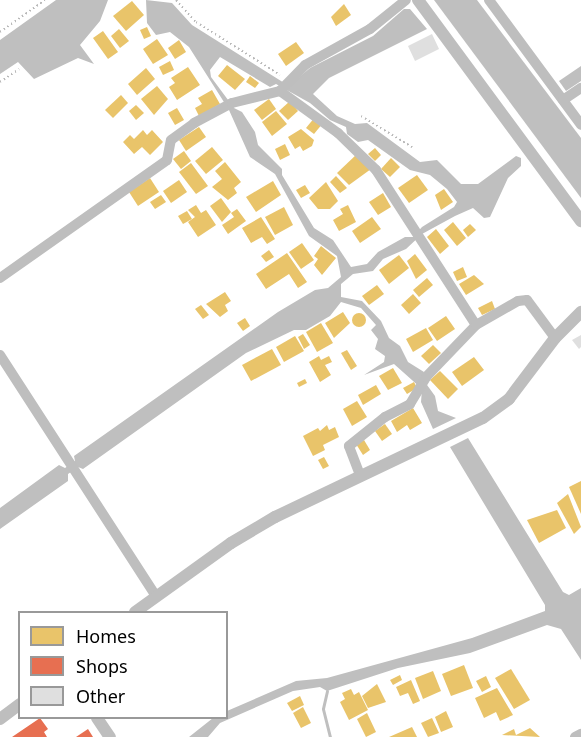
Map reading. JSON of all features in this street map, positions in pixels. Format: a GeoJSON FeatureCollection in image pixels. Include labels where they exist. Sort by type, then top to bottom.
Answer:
{"type":"FeatureCollection","features":[{"type":"Feature","properties":{"kind":"street"},"geometry":{"type":"LineString","coordinates":[[0,278],[168,160],[171,140],[228,105],[284,85],[305,65],[370,29],[406,0]]}},
{"type":"Feature","properties":{"kind":"street"},"geometry":{"type":"LineString","coordinates":[[418,0],[581,221]]}},
{"type":"Feature","properties":{"kind":"street"},"geometry":{"type":"LineString","coordinates":[[489,0],[581,125]]}},
{"type":"Feature","properties":{"kind":"street"},"geometry":{"type":"LineString","coordinates":[[284,85],[376,170],[476,325]]}},
{"type":"Feature","properties":{"kind":"street"},"geometry":{"type":"LineString","coordinates":[[563,100],[581,88]]}},
{"type":"Feature","properties":{"kind":"street"},"geometry":{"type":"LineString","coordinates":[[360,475],[349,446],[385,417],[410,404],[418,396],[422,383],[476,325],[518,300],[527,300],[555,338]]}},
{"type":"Feature","properties":{"kind":"street"},"geometry":{"type":"LineString","coordinates":[[136,611],[231,543],[360,475],[483,418],[509,399],[555,338],[581,312]]}},
{"type":"Feature","properties":{"kind":"street"},"geometry":{"type":"LineString","coordinates":[[0,355],[156,596]]}},
{"type":"Feature","properties":{"kind":"street"},"geometry":{"type":"LineString","coordinates":[[0,718],[18,705]]}},
{"type":"Feature","properties":{"kind":"street"},"geometry":{"type":"LineString","coordinates":[[98,719],[110,737]]}},
{"type":"Feature","properties":{"kind":"street"},"geometry":{"type":"LineString","coordinates":[[575,737],[581,734]]}},
{"type":"Feature","properties":{"kind":"path"},"geometry":{"type":"LineString","coordinates":[[0,32],[45,0]]}},
{"type":"Feature","properties":{"kind":"path"},"geometry":{"type":"LineString","coordinates":[[176,0],[196,22],[284,85]]}},
{"type":"Feature","properties":{"kind":"path"},"geometry":{"type":"LineString","coordinates":[[0,82],[19,69]]}},
{"type":"Feature","properties":{"kind":"path"},"geometry":{"type":"LineString","coordinates":[[361,116],[412,147]]}},
{"type":"Feature","properties":{"kind":"shaded area"},"geometry":{"type":"Polygon","coordinates":[[[56,0],[108,0],[100,21],[80,45],[94,64],[78,58],[34,79],[18,62],[0,74],[0,40],[56,0]]]}},
{"type":"Feature","properties":{"kind":"shaded area"},"geometry":{"type":"Polygon","coordinates":[[[146,0],[172,3],[192,25],[289,86],[310,68],[373,36],[404,9],[410,9],[427,29],[329,78],[313,94],[337,116],[355,124],[367,123],[420,162],[437,160],[461,184],[478,184],[516,156],[521,158],[521,166],[508,178],[490,217],[484,218],[473,208],[455,216],[422,234],[406,249],[383,259],[373,271],[353,274],[341,284],[341,297],[362,301],[381,321],[389,338],[400,346],[408,362],[424,372],[422,378],[435,396],[438,411],[456,418],[433,429],[421,402],[422,389],[394,364],[364,375],[384,362],[385,356],[375,349],[378,339],[371,330],[376,325],[361,308],[341,302],[330,316],[306,330],[294,330],[246,353],[83,469],[78,467],[68,474],[68,481],[0,529],[0,508],[59,465],[65,468],[75,461],[74,456],[278,312],[315,290],[328,288],[341,277],[337,256],[309,236],[275,174],[250,157],[229,110],[189,47],[170,32],[156,35],[147,23],[146,0]],[[220,57],[210,70],[211,77],[234,108],[242,112],[255,132],[258,145],[282,169],[282,175],[314,228],[333,240],[351,267],[367,264],[378,252],[405,237],[413,237],[422,227],[454,207],[457,202],[447,189],[430,175],[410,170],[368,140],[358,142],[347,134],[346,127],[330,120],[310,103],[276,84],[270,87],[220,57]]]}},
{"type":"Feature","properties":{"kind":"shaded area"},"geometry":{"type":"Polygon","coordinates":[[[434,0],[477,0],[581,138],[581,198],[434,0]]]}},
{"type":"Feature","properties":{"kind":"shaded area"},"geometry":{"type":"Polygon","coordinates":[[[581,66],[581,81],[566,91],[559,81],[581,66]]]}},
{"type":"Feature","properties":{"kind":"shaded area"},"geometry":{"type":"Polygon","coordinates":[[[468,438],[563,592],[569,595],[581,588],[581,660],[561,629],[547,625],[470,653],[398,668],[327,691],[320,687],[293,691],[220,723],[208,737],[189,737],[212,719],[228,719],[228,711],[296,681],[327,678],[472,638],[545,611],[545,605],[450,447],[468,438]]]}},
{"type":"Feature","properties":{"kind":"building: Homes"},"geometry":{"type":"Polygon","coordinates":[[[132,1],[144,15],[126,31],[113,16],[132,1]]]}},
{"type":"Feature","properties":{"kind":"building: Homes"},"geometry":{"type":"Polygon","coordinates":[[[344,4],[351,15],[336,26],[331,17],[344,4]]]}},
{"type":"Feature","properties":{"kind":"building: Homes"},"geometry":{"type":"Polygon","coordinates":[[[147,27],[151,36],[144,39],[140,30],[147,27]]]}},
{"type":"Feature","properties":{"kind":"building: Homes"},"geometry":{"type":"Polygon","coordinates":[[[119,29],[129,41],[120,48],[111,36],[119,29]]]}},
{"type":"Feature","properties":{"kind":"building: Homes"},"geometry":{"type":"Polygon","coordinates":[[[103,31],[118,52],[108,59],[93,38],[103,31]]]}},
{"type":"Feature","properties":{"kind":"building: Homes"},"geometry":{"type":"Polygon","coordinates":[[[157,39],[168,55],[153,64],[143,49],[157,39]]]}},
{"type":"Feature","properties":{"kind":"building: Homes"},"geometry":{"type":"Polygon","coordinates":[[[179,40],[186,52],[175,59],[168,48],[179,40]]]}},
{"type":"Feature","properties":{"kind":"building: Homes"},"geometry":{"type":"Polygon","coordinates":[[[296,42],[304,53],[286,66],[278,54],[296,42]]]}},
{"type":"Feature","properties":{"kind":"building: Homes"},"geometry":{"type":"Polygon","coordinates":[[[170,61],[174,70],[163,75],[159,67],[170,61]]]}},
{"type":"Feature","properties":{"kind":"building: Homes"},"geometry":{"type":"Polygon","coordinates":[[[227,65],[245,79],[235,90],[218,76],[227,65]]]}},
{"type":"Feature","properties":{"kind":"building: Homes"},"geometry":{"type":"Polygon","coordinates":[[[188,67],[200,85],[177,100],[169,87],[175,83],[171,78],[188,67]]]}},
{"type":"Feature","properties":{"kind":"building: Homes"},"geometry":{"type":"Polygon","coordinates":[[[146,68],[155,79],[137,95],[128,84],[146,68]]]}},
{"type":"Feature","properties":{"kind":"building: Homes"},"geometry":{"type":"Polygon","coordinates":[[[250,76],[259,83],[255,88],[246,82],[250,76]]]}},
{"type":"Feature","properties":{"kind":"building: Homes"},"geometry":{"type":"Polygon","coordinates":[[[157,86],[168,99],[154,115],[141,99],[157,86]]]}},
{"type":"Feature","properties":{"kind":"building: Homes"},"geometry":{"type":"Polygon","coordinates":[[[212,90],[220,104],[199,116],[195,108],[202,104],[198,98],[212,90]]]}},
{"type":"Feature","properties":{"kind":"building: Homes"},"geometry":{"type":"Polygon","coordinates":[[[121,95],[128,103],[113,118],[105,110],[121,95]]]}},
{"type":"Feature","properties":{"kind":"building: Homes"},"geometry":{"type":"Polygon","coordinates":[[[269,99],[276,109],[262,120],[254,110],[269,99]]]}},
{"type":"Feature","properties":{"kind":"building: Homes"},"geometry":{"type":"Polygon","coordinates":[[[290,101],[298,111],[288,120],[279,111],[290,101]]]}},
{"type":"Feature","properties":{"kind":"building: Homes"},"geometry":{"type":"Polygon","coordinates":[[[136,105],[144,113],[136,120],[129,111],[136,105]]]}},
{"type":"Feature","properties":{"kind":"building: Homes"},"geometry":{"type":"Polygon","coordinates":[[[177,108],[184,120],[175,125],[168,113],[177,108]]]}},
{"type":"Feature","properties":{"kind":"building: Homes"},"geometry":{"type":"Polygon","coordinates":[[[276,111],[287,124],[272,136],[262,122],[276,111]]]}},
{"type":"Feature","properties":{"kind":"building: Homes"},"geometry":{"type":"Polygon","coordinates":[[[315,117],[323,123],[314,134],[306,128],[315,117]]]}},
{"type":"Feature","properties":{"kind":"building: Homes"},"geometry":{"type":"Polygon","coordinates":[[[199,127],[206,137],[186,151],[179,140],[199,127]]]}},
{"type":"Feature","properties":{"kind":"building: Homes"},"geometry":{"type":"Polygon","coordinates":[[[301,129],[314,140],[312,146],[303,151],[300,146],[295,149],[288,137],[301,129]]]}},
{"type":"Feature","properties":{"kind":"building: Homes"},"geometry":{"type":"Polygon","coordinates":[[[143,130],[147,135],[152,130],[163,142],[150,155],[142,147],[134,154],[123,142],[130,135],[134,139],[143,130]]]}},
{"type":"Feature","properties":{"kind":"building: Homes"},"geometry":{"type":"Polygon","coordinates":[[[285,144],[290,155],[280,160],[275,149],[285,144]]]}},
{"type":"Feature","properties":{"kind":"building: Homes"},"geometry":{"type":"Polygon","coordinates":[[[212,147],[223,160],[206,174],[195,161],[212,147]]]}},
{"type":"Feature","properties":{"kind":"building: Homes"},"geometry":{"type":"Polygon","coordinates":[[[375,148],[381,155],[375,161],[368,154],[375,148]]]}},
{"type":"Feature","properties":{"kind":"building: Homes"},"geometry":{"type":"Polygon","coordinates":[[[184,151],[191,161],[181,169],[173,159],[184,151]]]}},
{"type":"Feature","properties":{"kind":"building: Homes"},"geometry":{"type":"Polygon","coordinates":[[[357,154],[371,169],[349,185],[337,173],[357,154]]]}},
{"type":"Feature","properties":{"kind":"building: Homes"},"geometry":{"type":"Polygon","coordinates":[[[391,158],[400,167],[390,177],[381,169],[391,158]]]}},
{"type":"Feature","properties":{"kind":"building: Homes"},"geometry":{"type":"Polygon","coordinates":[[[225,162],[241,182],[234,188],[237,193],[228,200],[212,187],[222,179],[215,171],[225,162]]]}},
{"type":"Feature","properties":{"kind":"building: Homes"},"geometry":{"type":"Polygon","coordinates":[[[191,163],[208,186],[196,194],[179,172],[191,163]]]}},
{"type":"Feature","properties":{"kind":"building: Homes"},"geometry":{"type":"Polygon","coordinates":[[[417,175],[428,190],[409,203],[398,188],[417,175]]]}},
{"type":"Feature","properties":{"kind":"building: Homes"},"geometry":{"type":"Polygon","coordinates":[[[336,176],[347,188],[340,193],[330,182],[336,176]]]}},
{"type":"Feature","properties":{"kind":"building: Homes"},"geometry":{"type":"Polygon","coordinates":[[[150,178],[159,192],[138,206],[129,192],[150,178]]]}},
{"type":"Feature","properties":{"kind":"building: Homes"},"geometry":{"type":"Polygon","coordinates":[[[179,180],[187,192],[171,203],[163,191],[179,180]]]}},
{"type":"Feature","properties":{"kind":"building: Homes"},"geometry":{"type":"Polygon","coordinates":[[[273,181],[281,195],[256,212],[246,197],[273,181]]]}},
{"type":"Feature","properties":{"kind":"building: Homes"},"geometry":{"type":"Polygon","coordinates":[[[326,182],[338,201],[330,209],[318,209],[309,198],[326,182]]]}},
{"type":"Feature","properties":{"kind":"building: Homes"},"geometry":{"type":"Polygon","coordinates":[[[305,185],[310,193],[301,198],[296,190],[305,185]]]}},
{"type":"Feature","properties":{"kind":"building: Homes"},"geometry":{"type":"Polygon","coordinates":[[[444,189],[453,202],[441,210],[435,195],[444,189]]]}},
{"type":"Feature","properties":{"kind":"building: Homes"},"geometry":{"type":"Polygon","coordinates":[[[383,193],[391,207],[378,215],[369,202],[383,193]]]}},
{"type":"Feature","properties":{"kind":"building: Homes"},"geometry":{"type":"Polygon","coordinates":[[[161,195],[166,202],[155,209],[150,202],[161,195]]]}},
{"type":"Feature","properties":{"kind":"building: Homes"},"geometry":{"type":"Polygon","coordinates":[[[221,198],[231,212],[222,222],[210,206],[221,198]]]}},
{"type":"Feature","properties":{"kind":"building: Homes"},"geometry":{"type":"Polygon","coordinates":[[[196,205],[201,213],[206,210],[216,225],[198,237],[188,222],[195,217],[188,210],[196,205]]]}},
{"type":"Feature","properties":{"kind":"building: Homes"},"geometry":{"type":"Polygon","coordinates":[[[348,205],[356,222],[339,231],[333,220],[343,214],[340,209],[348,205]]]}},
{"type":"Feature","properties":{"kind":"building: Homes"},"geometry":{"type":"Polygon","coordinates":[[[284,207],[293,225],[275,235],[265,217],[284,207]]]}},
{"type":"Feature","properties":{"kind":"building: Homes"},"geometry":{"type":"Polygon","coordinates":[[[237,209],[246,221],[228,234],[222,225],[234,217],[231,213],[237,209]]]}},
{"type":"Feature","properties":{"kind":"building: Homes"},"geometry":{"type":"Polygon","coordinates":[[[187,211],[192,219],[183,224],[178,216],[187,211]]]}},
{"type":"Feature","properties":{"kind":"building: Homes"},"geometry":{"type":"Polygon","coordinates":[[[261,217],[275,239],[267,244],[262,237],[251,243],[242,228],[261,217]]]}},
{"type":"Feature","properties":{"kind":"building: Homes"},"geometry":{"type":"Polygon","coordinates":[[[372,217],[381,229],[360,243],[352,231],[372,217]]]}},
{"type":"Feature","properties":{"kind":"building: Homes"},"geometry":{"type":"Polygon","coordinates":[[[453,222],[466,238],[457,246],[444,230],[453,222]]]}},
{"type":"Feature","properties":{"kind":"building: Homes"},"geometry":{"type":"Polygon","coordinates":[[[470,224],[476,230],[468,237],[463,230],[470,224]]]}},
{"type":"Feature","properties":{"kind":"building: Homes"},"geometry":{"type":"Polygon","coordinates":[[[436,229],[449,246],[440,254],[427,237],[436,229]]]}},
{"type":"Feature","properties":{"kind":"building: Homes"},"geometry":{"type":"Polygon","coordinates":[[[302,243],[314,260],[301,269],[289,252],[302,243]]]}},
{"type":"Feature","properties":{"kind":"building: Homes"},"geometry":{"type":"Polygon","coordinates":[[[321,246],[336,258],[322,275],[314,265],[318,259],[314,256],[321,246]]]}},
{"type":"Feature","properties":{"kind":"building: Homes"},"geometry":{"type":"Polygon","coordinates":[[[269,250],[274,257],[266,262],[261,256],[269,250]]]}},
{"type":"Feature","properties":{"kind":"building: Homes"},"geometry":{"type":"Polygon","coordinates":[[[287,253],[307,282],[298,288],[289,274],[266,289],[256,274],[287,253]]]}},
{"type":"Feature","properties":{"kind":"building: Homes"},"geometry":{"type":"Polygon","coordinates":[[[415,254],[427,270],[416,279],[407,261],[415,254]]]}},
{"type":"Feature","properties":{"kind":"building: Homes"},"geometry":{"type":"Polygon","coordinates":[[[399,255],[409,268],[389,284],[379,270],[399,255]]]}},
{"type":"Feature","properties":{"kind":"building: Homes"},"geometry":{"type":"Polygon","coordinates":[[[463,267],[467,277],[457,281],[453,272],[463,267]]]}},
{"type":"Feature","properties":{"kind":"building: Homes"},"geometry":{"type":"Polygon","coordinates":[[[474,275],[484,284],[466,295],[459,284],[474,275]]]}},
{"type":"Feature","properties":{"kind":"building: Homes"},"geometry":{"type":"Polygon","coordinates":[[[427,278],[433,285],[419,297],[413,290],[427,278]]]}},
{"type":"Feature","properties":{"kind":"building: Homes"},"geometry":{"type":"Polygon","coordinates":[[[377,285],[384,294],[369,305],[362,296],[377,285]]]}},
{"type":"Feature","properties":{"kind":"building: Homes"},"geometry":{"type":"Polygon","coordinates":[[[225,292],[231,301],[225,305],[228,311],[220,317],[206,304],[225,292]]]}},
{"type":"Feature","properties":{"kind":"building: Homes"},"geometry":{"type":"Polygon","coordinates":[[[413,294],[421,303],[409,314],[401,305],[413,294]]]}},
{"type":"Feature","properties":{"kind":"building: Homes"},"geometry":{"type":"Polygon","coordinates":[[[492,301],[495,309],[482,315],[478,308],[492,301]]]}},
{"type":"Feature","properties":{"kind":"building: Homes"},"geometry":{"type":"Polygon","coordinates":[[[201,305],[209,315],[203,319],[195,309],[201,305]]]}},
{"type":"Feature","properties":{"kind":"building: Homes"},"geometry":{"type":"Polygon","coordinates":[[[343,312],[350,323],[334,338],[325,323],[343,312]]]}},
{"type":"Feature","properties":{"kind":"building: Homes"},"geometry":{"type":"Polygon","coordinates":[[[359,313],[364,315],[366,320],[364,325],[359,327],[354,325],[352,320],[354,315],[359,313]]]}},
{"type":"Feature","properties":{"kind":"building: Homes"},"geometry":{"type":"Polygon","coordinates":[[[446,316],[455,329],[437,341],[428,328],[446,316]]]}},
{"type":"Feature","properties":{"kind":"building: Homes"},"geometry":{"type":"Polygon","coordinates":[[[245,318],[250,326],[243,331],[237,323],[245,318]]]}},
{"type":"Feature","properties":{"kind":"building: Homes"},"geometry":{"type":"Polygon","coordinates":[[[321,323],[333,343],[317,352],[306,332],[321,323]]]}},
{"type":"Feature","properties":{"kind":"building: Homes"},"geometry":{"type":"Polygon","coordinates":[[[426,328],[433,340],[413,352],[406,339],[426,328]]]}},
{"type":"Feature","properties":{"kind":"building: Homes"},"geometry":{"type":"Polygon","coordinates":[[[303,334],[310,345],[304,349],[298,337],[303,334]]]}},
{"type":"Feature","properties":{"kind":"building: Homes"},"geometry":{"type":"Polygon","coordinates":[[[295,336],[304,351],[284,362],[276,347],[295,336]]]}},
{"type":"Feature","properties":{"kind":"building: Homes"},"geometry":{"type":"Polygon","coordinates":[[[433,345],[441,353],[429,364],[421,356],[433,345]]]}},
{"type":"Feature","properties":{"kind":"building: Homes"},"geometry":{"type":"Polygon","coordinates":[[[272,349],[281,365],[251,381],[242,365],[272,349]]]}},
{"type":"Feature","properties":{"kind":"building: Homes"},"geometry":{"type":"Polygon","coordinates":[[[347,350],[357,366],[351,370],[341,353],[347,350]]]}},
{"type":"Feature","properties":{"kind":"building: Homes"},"geometry":{"type":"Polygon","coordinates":[[[319,356],[321,360],[329,356],[332,362],[325,365],[331,375],[320,382],[309,362],[319,356]]]}},
{"type":"Feature","properties":{"kind":"building: Homes"},"geometry":{"type":"Polygon","coordinates":[[[474,357],[484,370],[462,386],[452,372],[474,357]]]}},
{"type":"Feature","properties":{"kind":"building: Homes"},"geometry":{"type":"Polygon","coordinates":[[[393,368],[402,383],[388,390],[379,376],[393,368]]]}},
{"type":"Feature","properties":{"kind":"building: Homes"},"geometry":{"type":"Polygon","coordinates":[[[440,371],[458,389],[448,399],[430,380],[440,371]]]}},
{"type":"Feature","properties":{"kind":"building: Homes"},"geometry":{"type":"Polygon","coordinates":[[[305,379],[307,383],[299,387],[297,383],[305,379]]]}},
{"type":"Feature","properties":{"kind":"building: Homes"},"geometry":{"type":"Polygon","coordinates":[[[414,382],[417,388],[407,394],[403,388],[414,382]]]}},
{"type":"Feature","properties":{"kind":"building: Homes"},"geometry":{"type":"Polygon","coordinates":[[[376,385],[381,394],[363,405],[358,395],[376,385]]]}},
{"type":"Feature","properties":{"kind":"building: Homes"},"geometry":{"type":"Polygon","coordinates":[[[357,401],[367,417],[352,426],[343,409],[357,401]]]}},
{"type":"Feature","properties":{"kind":"building: Homes"},"geometry":{"type":"Polygon","coordinates":[[[413,408],[422,423],[410,430],[407,425],[397,432],[391,421],[413,408]]]}},
{"type":"Feature","properties":{"kind":"building: Homes"},"geometry":{"type":"Polygon","coordinates":[[[385,424],[392,434],[382,441],[375,431],[385,424]]]}},
{"type":"Feature","properties":{"kind":"building: Homes"},"geometry":{"type":"Polygon","coordinates":[[[327,425],[329,430],[335,427],[339,437],[323,445],[325,450],[313,456],[303,436],[318,428],[320,431],[327,425]]]}},
{"type":"Feature","properties":{"kind":"building: Homes"},"geometry":{"type":"Polygon","coordinates":[[[364,440],[370,450],[363,455],[356,444],[364,440]]]}},
{"type":"Feature","properties":{"kind":"building: Homes"},"geometry":{"type":"Polygon","coordinates":[[[324,457],[329,466],[323,469],[318,460],[324,457]]]}},
{"type":"Feature","properties":{"kind":"building: Homes"},"geometry":{"type":"Polygon","coordinates":[[[581,481],[581,514],[569,487],[581,481]]]}},
{"type":"Feature","properties":{"kind":"building: Homes"},"geometry":{"type":"Polygon","coordinates":[[[568,494],[581,527],[574,534],[557,503],[568,494]]]}},
{"type":"Feature","properties":{"kind":"building: Homes"},"geometry":{"type":"Polygon","coordinates":[[[557,510],[566,528],[539,543],[527,520],[557,510]]]}},
{"type":"Feature","properties":{"kind":"building: Homes"},"geometry":{"type":"Polygon","coordinates":[[[464,665],[473,688],[451,696],[442,674],[464,665]]]}},
{"type":"Feature","properties":{"kind":"building: Homes"},"geometry":{"type":"Polygon","coordinates":[[[511,669],[530,700],[514,709],[495,678],[511,669]]]}},
{"type":"Feature","properties":{"kind":"building: Homes"},"geometry":{"type":"Polygon","coordinates":[[[433,671],[441,691],[423,699],[415,678],[433,671]]]}},
{"type":"Feature","properties":{"kind":"building: Homes"},"geometry":{"type":"Polygon","coordinates":[[[400,675],[402,680],[393,685],[390,680],[400,675]]]}},
{"type":"Feature","properties":{"kind":"building: Homes"},"geometry":{"type":"Polygon","coordinates":[[[486,676],[491,687],[482,692],[476,681],[486,676]]]}},
{"type":"Feature","properties":{"kind":"building: Homes"},"geometry":{"type":"Polygon","coordinates":[[[411,680],[420,701],[413,704],[408,693],[400,696],[396,687],[411,680]]]}},
{"type":"Feature","properties":{"kind":"building: Homes"},"geometry":{"type":"Polygon","coordinates":[[[377,684],[386,702],[368,708],[362,696],[377,684]]]}},
{"type":"Feature","properties":{"kind":"building: Homes"},"geometry":{"type":"Polygon","coordinates":[[[497,688],[513,715],[500,721],[496,712],[484,718],[475,698],[497,688]]]}},
{"type":"Feature","properties":{"kind":"building: Homes"},"geometry":{"type":"Polygon","coordinates":[[[351,689],[354,695],[359,692],[368,710],[349,720],[340,702],[345,699],[342,693],[351,689]]]}},
{"type":"Feature","properties":{"kind":"building: Homes"},"geometry":{"type":"Polygon","coordinates":[[[300,696],[304,705],[292,711],[287,703],[300,696]]]}},
{"type":"Feature","properties":{"kind":"building: Homes"},"geometry":{"type":"Polygon","coordinates":[[[303,707],[311,723],[301,728],[293,713],[303,707]]]}},
{"type":"Feature","properties":{"kind":"building: Homes"},"geometry":{"type":"Polygon","coordinates":[[[446,711],[453,727],[441,732],[435,717],[446,711]]]}},
{"type":"Feature","properties":{"kind":"building: Homes"},"geometry":{"type":"Polygon","coordinates":[[[367,713],[376,732],[366,737],[357,719],[367,713]]]}},
{"type":"Feature","properties":{"kind":"building: Homes"},"geometry":{"type":"Polygon","coordinates":[[[432,718],[439,733],[428,737],[421,723],[432,718]]]}},
{"type":"Feature","properties":{"kind":"building: Homes"},"geometry":{"type":"Polygon","coordinates":[[[412,727],[417,737],[389,737],[412,727]]]}},
{"type":"Feature","properties":{"kind":"building: Homes"},"geometry":{"type":"Polygon","coordinates":[[[530,728],[540,737],[502,735],[514,729],[516,735],[530,728]]]}},
{"type":"Feature","properties":{"kind":"building: Shops"},"geometry":{"type":"Polygon","coordinates":[[[39,719],[48,729],[44,732],[47,737],[12,737],[39,719]]]}},
{"type":"Feature","properties":{"kind":"building: Shops"},"geometry":{"type":"Polygon","coordinates":[[[88,729],[93,737],[76,737],[88,729]]]}},
{"type":"Feature","properties":{"kind":"building: Other"},"geometry":{"type":"Polygon","coordinates":[[[432,34],[439,49],[415,61],[408,46],[432,34]]]}},
{"type":"Feature","properties":{"kind":"building: Other"},"geometry":{"type":"Polygon","coordinates":[[[581,335],[581,347],[579,349],[572,340],[581,335]]]}},
{"type":"Feature","properties":{"kind":"waterway"},"geometry":{"type":"LineString","coordinates":[[327,691],[323,709],[330,737]]}}]}
